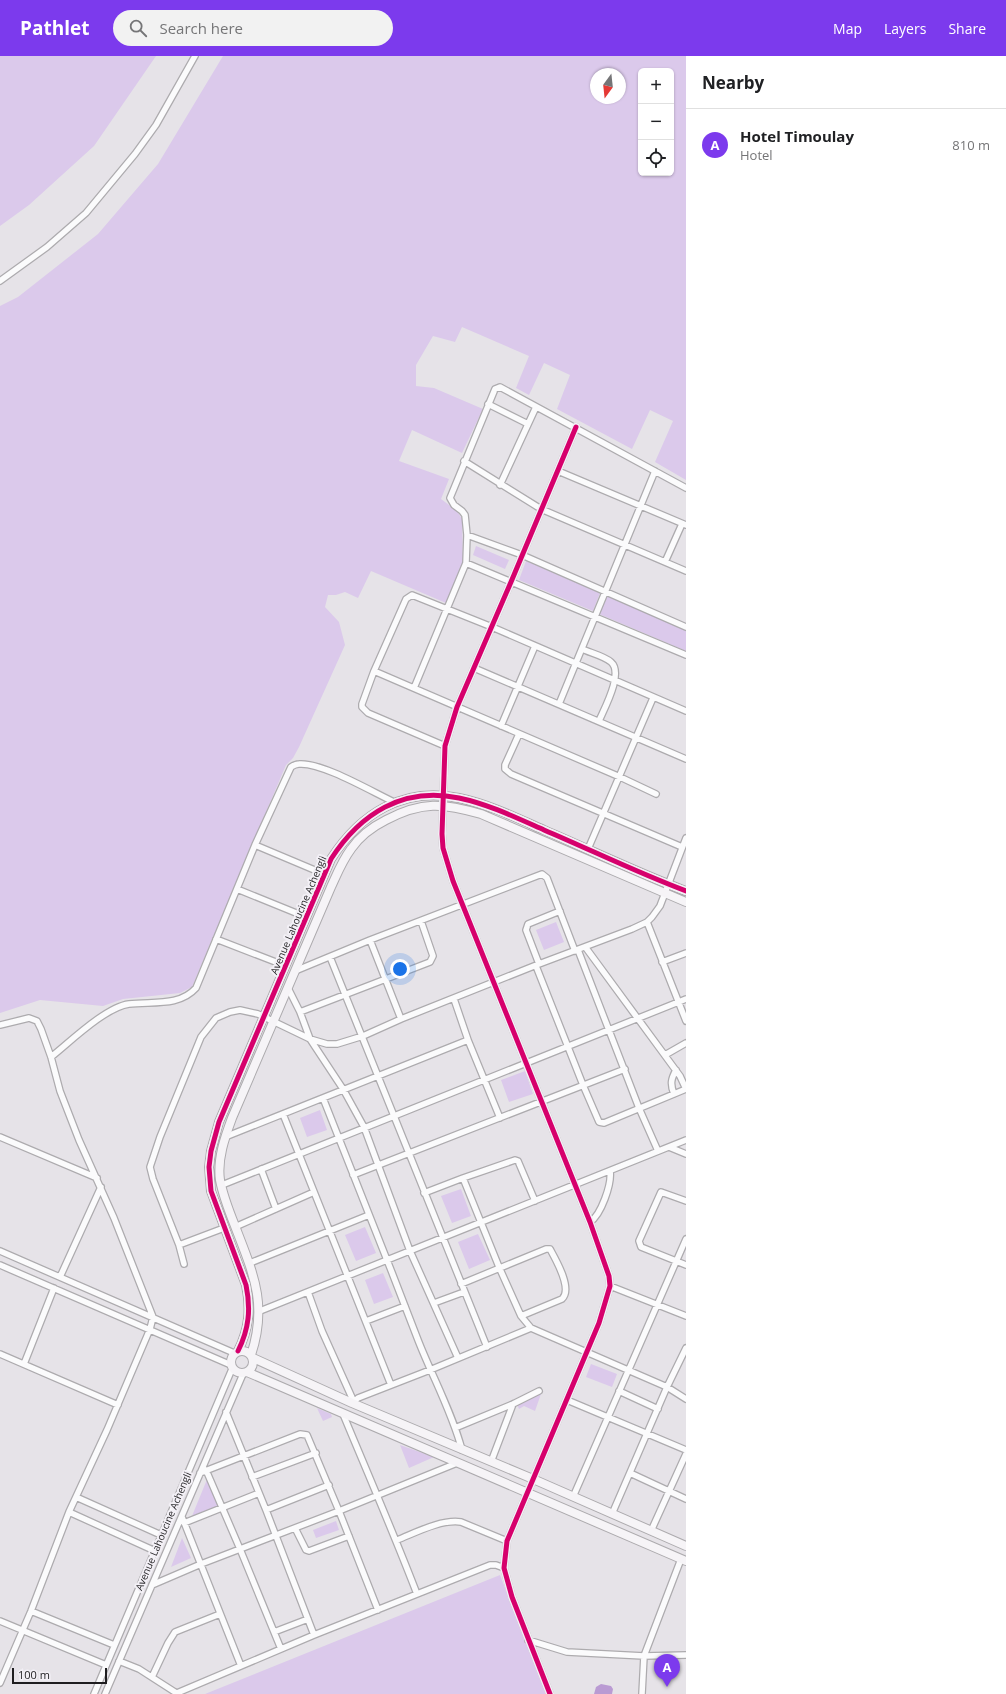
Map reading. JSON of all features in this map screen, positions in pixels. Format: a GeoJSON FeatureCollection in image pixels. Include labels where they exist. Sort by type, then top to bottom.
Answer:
{"type":"FeatureCollection","features":[{"type":"Feature","properties":{"kind":"street"},"geometry":{"type":"LineString","coordinates":[[0,281],[47,246],[86,213],[135,154],[156,125],[195,56]]}},
{"type":"Feature","properties":{"kind":"street"},"geometry":{"type":"LineString","coordinates":[[414,688],[466,563],[467,535],[465,515],[454,505],[450,498],[495,389],[500,387],[686,488]]}},
{"type":"Feature","properties":{"kind":"street"},"geometry":{"type":"LineString","coordinates":[[488,404],[528,424]]}},
{"type":"Feature","properties":{"kind":"street"},"geometry":{"type":"LineString","coordinates":[[500,485],[536,407]]}},
{"type":"Feature","properties":{"kind":"street"},"geometry":{"type":"LineString","coordinates":[[550,1694],[512,1597],[504,1568],[507,1541],[599,1323],[610,1286],[609,1276],[590,1222],[453,881],[444,848],[442,797],[445,746],[457,707],[576,427]]}},
{"type":"Feature","properties":{"kind":"street"},"geometry":{"type":"LineString","coordinates":[[464,461],[500,485],[541,509],[686,571]]}},
{"type":"Feature","properties":{"kind":"street"},"geometry":{"type":"LineString","coordinates":[[558,471],[684,524],[664,562]]}},
{"type":"Feature","properties":{"kind":"street"},"geometry":{"type":"LineString","coordinates":[[559,704],[655,471]]}},
{"type":"Feature","properties":{"kind":"street"},"geometry":{"type":"LineString","coordinates":[[467,535],[522,555],[686,627]]}},
{"type":"Feature","properties":{"kind":"street"},"geometry":{"type":"LineString","coordinates":[[466,563],[686,655]]}},
{"type":"Feature","properties":{"kind":"street"},"geometry":{"type":"LineString","coordinates":[[445,746],[364,710],[362,704],[374,671],[408,596],[416,596],[492,626],[686,712]]}},
{"type":"Feature","properties":{"kind":"street"},"geometry":{"type":"LineString","coordinates":[[501,726],[535,646]]}},
{"type":"Feature","properties":{"kind":"street"},"geometry":{"type":"LineString","coordinates":[[582,649],[611,662],[614,667],[616,681],[599,721]]}},
{"type":"Feature","properties":{"kind":"street"},"geometry":{"type":"LineString","coordinates":[[474,668],[686,759]]}},
{"type":"Feature","properties":{"kind":"street"},"geometry":{"type":"LineString","coordinates":[[374,671],[656,794]]}},
{"type":"Feature","properties":{"kind":"street"},"geometry":{"type":"LineString","coordinates":[[588,849],[653,698]]}},
{"type":"Feature","properties":{"kind":"street"},"geometry":{"type":"LineString","coordinates":[[519,734],[505,765],[507,772],[682,847]]}},
{"type":"Feature","properties":{"kind":"street"},"geometry":{"type":"LineString","coordinates":[[51,1056],[108,1012],[117,1007],[129,1004],[183,999],[191,994],[196,988],[255,845],[289,769],[296,764],[310,765],[332,772],[396,803]]}},
{"type":"Feature","properties":{"kind":"street","name":"Avenue Lahoucine Achengli"},"geometry":{"type":"LineString","coordinates":[[236,1352],[248,1329],[248,1297],[246,1285],[211,1191],[209,1167],[212,1141],[324,874],[331,859],[342,843],[357,826],[383,808],[411,798],[457,798],[470,801],[514,817],[686,891]]}},
{"type":"Feature","properties":{"kind":"street","name":"Avenue Lahoucine Achengli"},"geometry":{"type":"LineString","coordinates":[[252,1357],[259,1326],[260,1311],[250,1263],[224,1198],[220,1170],[225,1137],[343,861],[357,841],[374,826],[402,811],[428,805],[456,807],[481,814],[686,902]]}},
{"type":"Feature","properties":{"kind":"street"},"geometry":{"type":"LineString","coordinates":[[184,1264],[179,1245],[153,1180],[150,1167],[155,1150],[201,1037],[211,1022],[220,1015],[240,1010],[258,1014],[310,1039],[327,1044],[338,1044],[363,1036],[401,1019],[576,950],[586,948],[647,922],[660,906],[686,838]]}},
{"type":"Feature","properties":{"kind":"street"},"geometry":{"type":"LineString","coordinates":[[255,845],[324,874]]}},
{"type":"Feature","properties":{"kind":"street"},"geometry":{"type":"LineString","coordinates":[[295,971],[370,940],[542,874],[547,878],[610,1029],[639,1108],[658,1151]]}},
{"type":"Feature","properties":{"kind":"street"},"geometry":{"type":"LineString","coordinates":[[237,889],[306,917]]}},
{"type":"Feature","properties":{"kind":"street"},"geometry":{"type":"LineString","coordinates":[[560,911],[528,924],[526,930],[537,965],[567,1046],[599,1122],[604,1123],[686,1089],[683,1080],[676,1070],[586,948]]}},
{"type":"Feature","properties":{"kind":"street"},"geometry":{"type":"LineString","coordinates":[[300,1012],[433,960],[421,921]]}},
{"type":"Feature","properties":{"kind":"street"},"geometry":{"type":"LineString","coordinates":[[647,922],[686,1021]]}},
{"type":"Feature","properties":{"kind":"street"},"geometry":{"type":"LineString","coordinates":[[216,939],[286,966]]}},
{"type":"Feature","properties":{"kind":"street"},"geometry":{"type":"LineString","coordinates":[[370,940],[401,1019]]}},
{"type":"Feature","properties":{"kind":"street"},"geometry":{"type":"LineString","coordinates":[[662,962],[686,953]]}},
{"type":"Feature","properties":{"kind":"street"},"geometry":{"type":"LineString","coordinates":[[330,957],[363,1036],[408,1154],[487,1347]]}},
{"type":"Feature","properties":{"kind":"street"},"geometry":{"type":"LineString","coordinates":[[288,988],[300,1012],[310,1039],[343,1089],[364,1127],[410,1251],[458,1358]]}},
{"type":"Feature","properties":{"kind":"street"},"geometry":{"type":"LineString","coordinates":[[454,999],[468,1040],[500,1118]]}},
{"type":"Feature","properties":{"kind":"street"},"geometry":{"type":"LineString","coordinates":[[222,1185],[686,999]]}},
{"type":"Feature","properties":{"kind":"street"},"geometry":{"type":"LineString","coordinates":[[0,1025],[24,1018],[34,1019],[41,1029],[51,1056],[60,1091],[76,1133],[101,1187],[153,1317],[150,1329],[118,1405],[69,1512],[31,1611],[0,1683]]}},
{"type":"Feature","properties":{"kind":"street"},"geometry":{"type":"LineString","coordinates":[[225,1137],[468,1040]]}},
{"type":"Feature","properties":{"kind":"street"},"geometry":{"type":"LineString","coordinates":[[665,1055],[686,1043]]}},
{"type":"Feature","properties":{"kind":"street"},"geometry":{"type":"LineString","coordinates":[[353,1175],[624,1069]]}},
{"type":"Feature","properties":{"kind":"street"},"geometry":{"type":"LineString","coordinates":[[674,1094],[671,1079],[676,1070]]}},
{"type":"Feature","properties":{"kind":"street"},"geometry":{"type":"LineString","coordinates":[[322,1098],[388,1260],[430,1370],[455,1428],[462,1450]]}},
{"type":"Feature","properties":{"kind":"street"},"geometry":{"type":"LineString","coordinates":[[283,1114],[391,1385]]}},
{"type":"Feature","properties":{"kind":"street"},"geometry":{"type":"LineString","coordinates":[[0,1137],[97,1178]]}},
{"type":"Feature","properties":{"kind":"street"},"geometry":{"type":"LineString","coordinates":[[260,1311],[686,1140]]}},
{"type":"Feature","properties":{"kind":"street"},"geometry":{"type":"LineString","coordinates":[[669,1147],[686,1154]]}},
{"type":"Feature","properties":{"kind":"street"},"geometry":{"type":"LineString","coordinates":[[424,1193],[515,1160],[518,1161],[535,1201]]}},
{"type":"Feature","properties":{"kind":"street"},"geometry":{"type":"LineString","coordinates":[[261,1169],[276,1209]]}},
{"type":"Feature","properties":{"kind":"street"},"geometry":{"type":"LineString","coordinates":[[590,1222],[597,1215],[609,1184],[610,1171]]}},
{"type":"Feature","properties":{"kind":"street"},"geometry":{"type":"LineString","coordinates":[[464,1178],[499,1267],[521,1316],[531,1328],[667,1387],[686,1399]]}},
{"type":"Feature","properties":{"kind":"street"},"geometry":{"type":"LineString","coordinates":[[60,1277],[101,1187]]}},
{"type":"Feature","properties":{"kind":"street"},"geometry":{"type":"LineString","coordinates":[[235,1227],[314,1192]]}},
{"type":"Feature","properties":{"kind":"street"},"geometry":{"type":"LineString","coordinates":[[686,1201],[661,1192],[639,1241],[641,1247],[686,1265]]}},
{"type":"Feature","properties":{"kind":"street"},"geometry":{"type":"LineString","coordinates":[[250,1263],[369,1215]]}},
{"type":"Feature","properties":{"kind":"street"},"geometry":{"type":"LineString","coordinates":[[179,1245],[224,1228]]}},
{"type":"Feature","properties":{"kind":"street"},"geometry":{"type":"LineString","coordinates":[[573,1497],[618,1391],[686,1239]]}},
{"type":"Feature","properties":{"kind":"street"},"geometry":{"type":"LineString","coordinates":[[461,1284],[499,1267],[546,1249],[551,1250],[566,1285],[566,1293],[562,1298],[521,1316]]}},
{"type":"Feature","properties":{"kind":"street"},"geometry":{"type":"LineString","coordinates":[[0,1251],[236,1352],[245,1351],[252,1357],[462,1450],[533,1479],[686,1546]]}},
{"type":"Feature","properties":{"kind":"street"},"geometry":{"type":"LineString","coordinates":[[0,1265],[150,1329],[232,1367],[237,1372],[245,1373],[343,1414],[684,1560],[644,1656],[642,1694]]}},
{"type":"Feature","properties":{"kind":"street"},"geometry":{"type":"LineString","coordinates":[[610,1286],[686,1316]]}},
{"type":"Feature","properties":{"kind":"street"},"geometry":{"type":"LineString","coordinates":[[24,1364],[54,1288]]}},
{"type":"Feature","properties":{"kind":"street"},"geometry":{"type":"LineString","coordinates":[[308,1292],[322,1332],[353,1401]]}},
{"type":"Feature","properties":{"kind":"street"},"geometry":{"type":"LineString","coordinates":[[434,1303],[464,1292]]}},
{"type":"Feature","properties":{"kind":"street"},"geometry":{"type":"LineString","coordinates":[[366,1321],[405,1306]]}},
{"type":"Feature","properties":{"kind":"street"},"geometry":{"type":"LineString","coordinates":[[353,1401],[531,1328]]}},
{"type":"Feature","properties":{"kind":"street"},"geometry":{"type":"LineString","coordinates":[[612,1514],[667,1387],[686,1348]]}},
{"type":"Feature","properties":{"kind":"street"},"geometry":{"type":"LineString","coordinates":[[232,1367],[231,1359],[236,1352]]}},
{"type":"Feature","properties":{"kind":"street"},"geometry":{"type":"LineString","coordinates":[[0,1354],[118,1405]]}},
{"type":"Feature","properties":{"kind":"street"},"geometry":{"type":"LineString","coordinates":[[245,1373],[252,1368],[252,1357]]}},
{"type":"Feature","properties":{"kind":"street","name":"Avenue Lahoucine Achengli"},"geometry":{"type":"LineString","coordinates":[[94,1694],[232,1367]]}},
{"type":"Feature","properties":{"kind":"street","name":"Avenue Lahoucine Achengli"},"geometry":{"type":"LineString","coordinates":[[105,1694],[226,1412],[245,1373]]}},
{"type":"Feature","properties":{"kind":"street"},"geometry":{"type":"LineString","coordinates":[[455,1428],[513,1404],[539,1391]]}},
{"type":"Feature","properties":{"kind":"street"},"geometry":{"type":"LineString","coordinates":[[618,1391],[658,1409]]}},
{"type":"Feature","properties":{"kind":"street"},"geometry":{"type":"LineString","coordinates":[[567,1400],[686,1450]]}},
{"type":"Feature","properties":{"kind":"street"},"geometry":{"type":"LineString","coordinates":[[491,1462],[513,1404]]}},
{"type":"Feature","properties":{"kind":"street"},"geometry":{"type":"LineString","coordinates":[[226,1412],[266,1510],[314,1635]]}},
{"type":"Feature","properties":{"kind":"street"},"geometry":{"type":"LineString","coordinates":[[343,1414],[376,1495],[397,1540],[417,1594]]}},
{"type":"Feature","properties":{"kind":"street"},"geometry":{"type":"LineString","coordinates":[[200,1473],[300,1434],[307,1435],[310,1438],[378,1610]]}},
{"type":"Feature","properties":{"kind":"street"},"geometry":{"type":"LineString","coordinates":[[252,1477],[316,1453]]}},
{"type":"Feature","properties":{"kind":"street"},"geometry":{"type":"LineString","coordinates":[[652,1531],[686,1454]]}},
{"type":"Feature","properties":{"kind":"street"},"geometry":{"type":"LineString","coordinates":[[152,1585],[200,1564],[276,1536],[457,1463]]}},
{"type":"Feature","properties":{"kind":"street"},"geometry":{"type":"LineString","coordinates":[[206,1470],[281,1649]]}},
{"type":"Feature","properties":{"kind":"street"},"geometry":{"type":"LineString","coordinates":[[630,1473],[686,1499]]}},
{"type":"Feature","properties":{"kind":"street"},"geometry":{"type":"LineString","coordinates":[[266,1510],[329,1485]]}},
{"type":"Feature","properties":{"kind":"street"},"geometry":{"type":"LineString","coordinates":[[184,1523],[259,1494]]}},
{"type":"Feature","properties":{"kind":"street"},"geometry":{"type":"LineString","coordinates":[[76,1497],[161,1535]]}},
{"type":"Feature","properties":{"kind":"street"},"geometry":{"type":"LineString","coordinates":[[69,1512],[155,1551]]}},
{"type":"Feature","properties":{"kind":"street"},"geometry":{"type":"LineString","coordinates":[[182,1517],[241,1666]]}},
{"type":"Feature","properties":{"kind":"street"},"geometry":{"type":"LineString","coordinates":[[397,1540],[443,1522],[453,1521],[461,1522],[507,1541]]}},
{"type":"Feature","properties":{"kind":"street"},"geometry":{"type":"LineString","coordinates":[[295,1528],[306,1550],[308,1551],[349,1536]]}},
{"type":"Feature","properties":{"kind":"street"},"geometry":{"type":"LineString","coordinates":[[119,1661],[152,1677],[177,1694],[314,1635],[417,1594],[490,1566],[496,1565],[504,1568]]}},
{"type":"Feature","properties":{"kind":"street"},"geometry":{"type":"LineString","coordinates":[[31,1611],[114,1645]]}},
{"type":"Feature","properties":{"kind":"street"},"geometry":{"type":"LineString","coordinates":[[152,1677],[168,1643],[175,1632],[220,1614]]}},
{"type":"Feature","properties":{"kind":"street"},"geometry":{"type":"LineString","coordinates":[[274,1632],[308,1619]]}},
{"type":"Feature","properties":{"kind":"street"},"geometry":{"type":"LineString","coordinates":[[0,1621],[106,1665]]}},
{"type":"Feature","properties":{"kind":"street"},"geometry":{"type":"LineString","coordinates":[[528,1640],[567,1652],[644,1656],[686,1655]]}},
{"type":"Feature","properties":{"kind":"shaded area"},"geometry":{"type":"Polygon","coordinates":[[[0,56],[156,56],[94,146],[29,205],[0,226],[0,56]]]}},
{"type":"Feature","properties":{"kind":"shaded area"},"geometry":{"type":"Polygon","coordinates":[[[223,56],[686,56],[686,480],[655,462],[673,421],[650,410],[632,449],[557,409],[570,375],[544,363],[529,395],[516,388],[529,356],[462,327],[455,342],[433,336],[416,365],[416,386],[434,388],[483,409],[462,453],[412,430],[399,461],[449,479],[441,499],[457,511],[462,519],[463,565],[446,603],[371,571],[358,598],[345,592],[336,595],[328,595],[325,607],[339,622],[345,645],[299,747],[293,758],[286,765],[192,987],[180,993],[123,999],[103,1006],[40,1000],[0,1013],[0,306],[18,297],[98,234],[158,164],[223,56]]]}},
{"type":"Feature","properties":{"kind":"shaded area"},"geometry":{"type":"Polygon","coordinates":[[[476,546],[509,560],[505,569],[473,555],[476,546]]]}},
{"type":"Feature","properties":{"kind":"shaded area"},"geometry":{"type":"Polygon","coordinates":[[[526,561],[600,593],[593,611],[519,580],[526,561]]]}},
{"type":"Feature","properties":{"kind":"shaded area"},"geometry":{"type":"Polygon","coordinates":[[[607,596],[686,629],[686,651],[599,614],[607,596]]]}},
{"type":"Feature","properties":{"kind":"shaded area"},"geometry":{"type":"Polygon","coordinates":[[[556,922],[564,942],[544,950],[536,930],[556,922]]]}},
{"type":"Feature","properties":{"kind":"shaded area"},"geometry":{"type":"Polygon","coordinates":[[[525,1071],[533,1094],[509,1102],[501,1080],[525,1071]]]}},
{"type":"Feature","properties":{"kind":"shaded area"},"geometry":{"type":"Polygon","coordinates":[[[320,1110],[327,1130],[307,1137],[300,1118],[320,1110]]]}},
{"type":"Feature","properties":{"kind":"shaded area"},"geometry":{"type":"Polygon","coordinates":[[[461,1189],[471,1216],[452,1223],[441,1196],[461,1189]]]}},
{"type":"Feature","properties":{"kind":"shaded area"},"geometry":{"type":"Polygon","coordinates":[[[365,1227],[376,1253],[356,1261],[345,1235],[365,1227]]]}},
{"type":"Feature","properties":{"kind":"shaded area"},"geometry":{"type":"Polygon","coordinates":[[[478,1234],[490,1260],[469,1269],[458,1242],[478,1234]]]}},
{"type":"Feature","properties":{"kind":"shaded area"},"geometry":{"type":"Polygon","coordinates":[[[383,1273],[393,1297],[374,1304],[365,1280],[383,1273]]]}},
{"type":"Feature","properties":{"kind":"shaded area"},"geometry":{"type":"Polygon","coordinates":[[[591,1364],[617,1374],[612,1387],[586,1377],[591,1364]]]}},
{"type":"Feature","properties":{"kind":"shaded area"},"geometry":{"type":"Polygon","coordinates":[[[542,1391],[535,1411],[524,1406],[519,1409],[517,1404],[542,1391]]]}},
{"type":"Feature","properties":{"kind":"shaded area"},"geometry":{"type":"Polygon","coordinates":[[[317,1408],[331,1414],[332,1417],[323,1421],[317,1408]]]}},
{"type":"Feature","properties":{"kind":"shaded area"},"geometry":{"type":"Polygon","coordinates":[[[400,1445],[434,1457],[409,1468],[400,1445]]]}},
{"type":"Feature","properties":{"kind":"shaded area"},"geometry":{"type":"Polygon","coordinates":[[[208,1477],[220,1505],[192,1516],[208,1477]]]}},
{"type":"Feature","properties":{"kind":"shaded area"},"geometry":{"type":"Polygon","coordinates":[[[336,1521],[339,1530],[316,1538],[313,1530],[336,1521]]]}},
{"type":"Feature","properties":{"kind":"shaded area"},"geometry":{"type":"Polygon","coordinates":[[[182,1538],[191,1558],[171,1567],[182,1538]]]}},
{"type":"Feature","properties":{"kind":"shaded area"},"geometry":{"type":"Polygon","coordinates":[[[500,1575],[546,1694],[205,1694],[500,1575]]]}},
{"type":"Feature","properties":{"kind":"shaded area"},"geometry":{"type":"Polygon","coordinates":[[[601,1684],[611,1686],[613,1689],[612,1694],[594,1694],[596,1687],[601,1684]]]}},
{"type":"Feature","properties":{"kind":"cycle path"},"geometry":{"type":"LineString","coordinates":[[550,1694],[512,1597],[504,1568],[507,1541],[599,1323],[610,1286],[609,1276],[590,1222],[453,881],[443,848],[442,834],[445,746],[457,707],[576,427]]}},
{"type":"Feature","properties":{"kind":"cycle path"},"geometry":{"type":"LineString","coordinates":[[238,1351],[247,1327],[249,1311],[248,1294],[211,1191],[209,1167],[211,1151],[219,1122],[331,859],[355,829],[369,817],[385,807],[402,800],[419,796],[439,795],[459,798],[502,812],[686,891]]}},
{"type":"Feature","properties":{"kind":"place","name":"Hotel Timoulay"},"geometry":{"type":"Point","coordinates":[667,1687]}}]}
